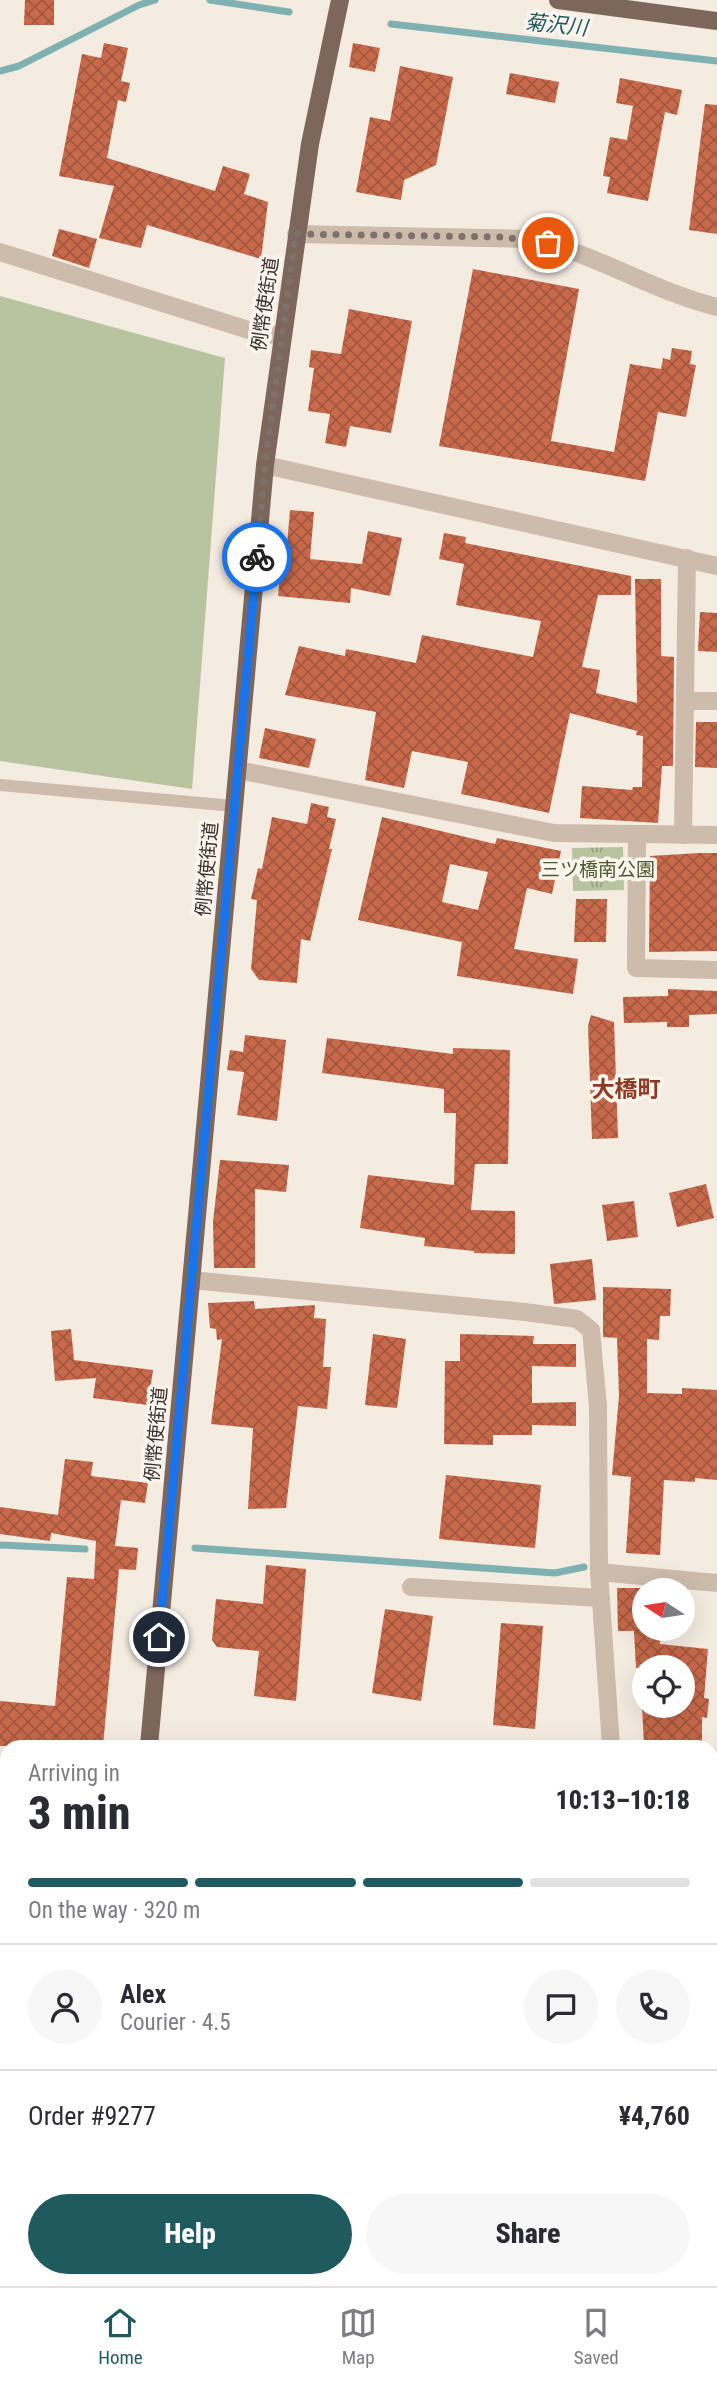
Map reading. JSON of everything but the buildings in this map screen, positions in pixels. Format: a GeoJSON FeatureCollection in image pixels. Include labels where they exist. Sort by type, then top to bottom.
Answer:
{"type":"FeatureCollection","features":[{"type":"Feature","properties":{"kind":"main road","name":"例幣使街道"},"geometry":{"type":"LineString","coordinates":[[150,1740],[265,465],[310,144],[340,0]]}},
{"type":"Feature","properties":{"kind":"main road"},"geometry":{"type":"LineString","coordinates":[[558,0],[717,21]]}},
{"type":"Feature","properties":{"kind":"street"},"geometry":{"type":"LineString","coordinates":[[296,234],[531,239],[561,247],[672,293],[717,307]]}},
{"type":"Feature","properties":{"kind":"street"},"geometry":{"type":"LineString","coordinates":[[0,252],[255,331],[282,336]]}},
{"type":"Feature","properties":{"kind":"street"},"geometry":{"type":"LineString","coordinates":[[265,465],[717,566]]}},
{"type":"Feature","properties":{"kind":"street"},"geometry":{"type":"LineString","coordinates":[[683,835],[687,558]]}},
{"type":"Feature","properties":{"kind":"street"},"geometry":{"type":"LineString","coordinates":[[686,701],[717,701]]}},
{"type":"Feature","properties":{"kind":"street"},"geometry":{"type":"LineString","coordinates":[[237,770],[554,833],[717,835]]}},
{"type":"Feature","properties":{"kind":"street"},"geometry":{"type":"LineString","coordinates":[[637,834],[636,968],[717,970]]}},
{"type":"Feature","properties":{"kind":"street"},"geometry":{"type":"LineString","coordinates":[[191,1280],[525,1312],[577,1319],[585,1323],[591,1330],[598,1406],[599,1572],[611,1740]]}},
{"type":"Feature","properties":{"kind":"street"},"geometry":{"type":"LineString","coordinates":[[599,1572],[717,1583]]}},
{"type":"Feature","properties":{"kind":"street"},"geometry":{"type":"LineString","coordinates":[[411,1587],[601,1598]]}},
{"type":"Feature","properties":{"kind":"lane"},"geometry":{"type":"LineString","coordinates":[[0,785],[234,806]]}},
{"type":"Feature","properties":{"kind":"green space"},"geometry":{"type":"Polygon","coordinates":[[[0,296],[225,358],[192,789],[0,761],[0,296]]]}},
{"type":"Feature","properties":{"kind":"green space","name":"三ツ橋南公園"},"geometry":{"type":"Polygon","coordinates":[[[623,847],[624,890],[573,891],[572,848],[623,847]]]}},
{"type":"Feature","properties":{"kind":"waterway","name":"菊沢川"},"geometry":{"type":"LineString","coordinates":[[0,71],[19,66],[139,5],[155,0]]}},
{"type":"Feature","properties":{"kind":"waterway","name":"菊沢川"},"geometry":{"type":"LineString","coordinates":[[210,0],[289,12]]}},
{"type":"Feature","properties":{"kind":"waterway","name":"菊沢川"},"geometry":{"type":"LineString","coordinates":[[391,24],[717,61]]}},
{"type":"Feature","properties":{"kind":"waterway"},"geometry":{"type":"LineString","coordinates":[[0,1545],[85,1549]]}},
{"type":"Feature","properties":{"kind":"waterway"},"geometry":{"type":"LineString","coordinates":[[195,1548],[555,1573],[584,1567]]}},
{"type":"Feature","properties":{"kind":"way so far"},"geometry":{"type":"LineString","coordinates":[[257,557],[265,465],[296,234],[327,237],[504,237],[548,243]]}},
{"type":"Feature","properties":{"kind":"district","name":"大橋町"},"geometry":{"type":"Point","coordinates":[626,1089]}},
{"type":"Feature","properties":{"kind":"route"},"geometry":{"type":"LineString","coordinates":[[159,1637],[257,557]]}}]}
